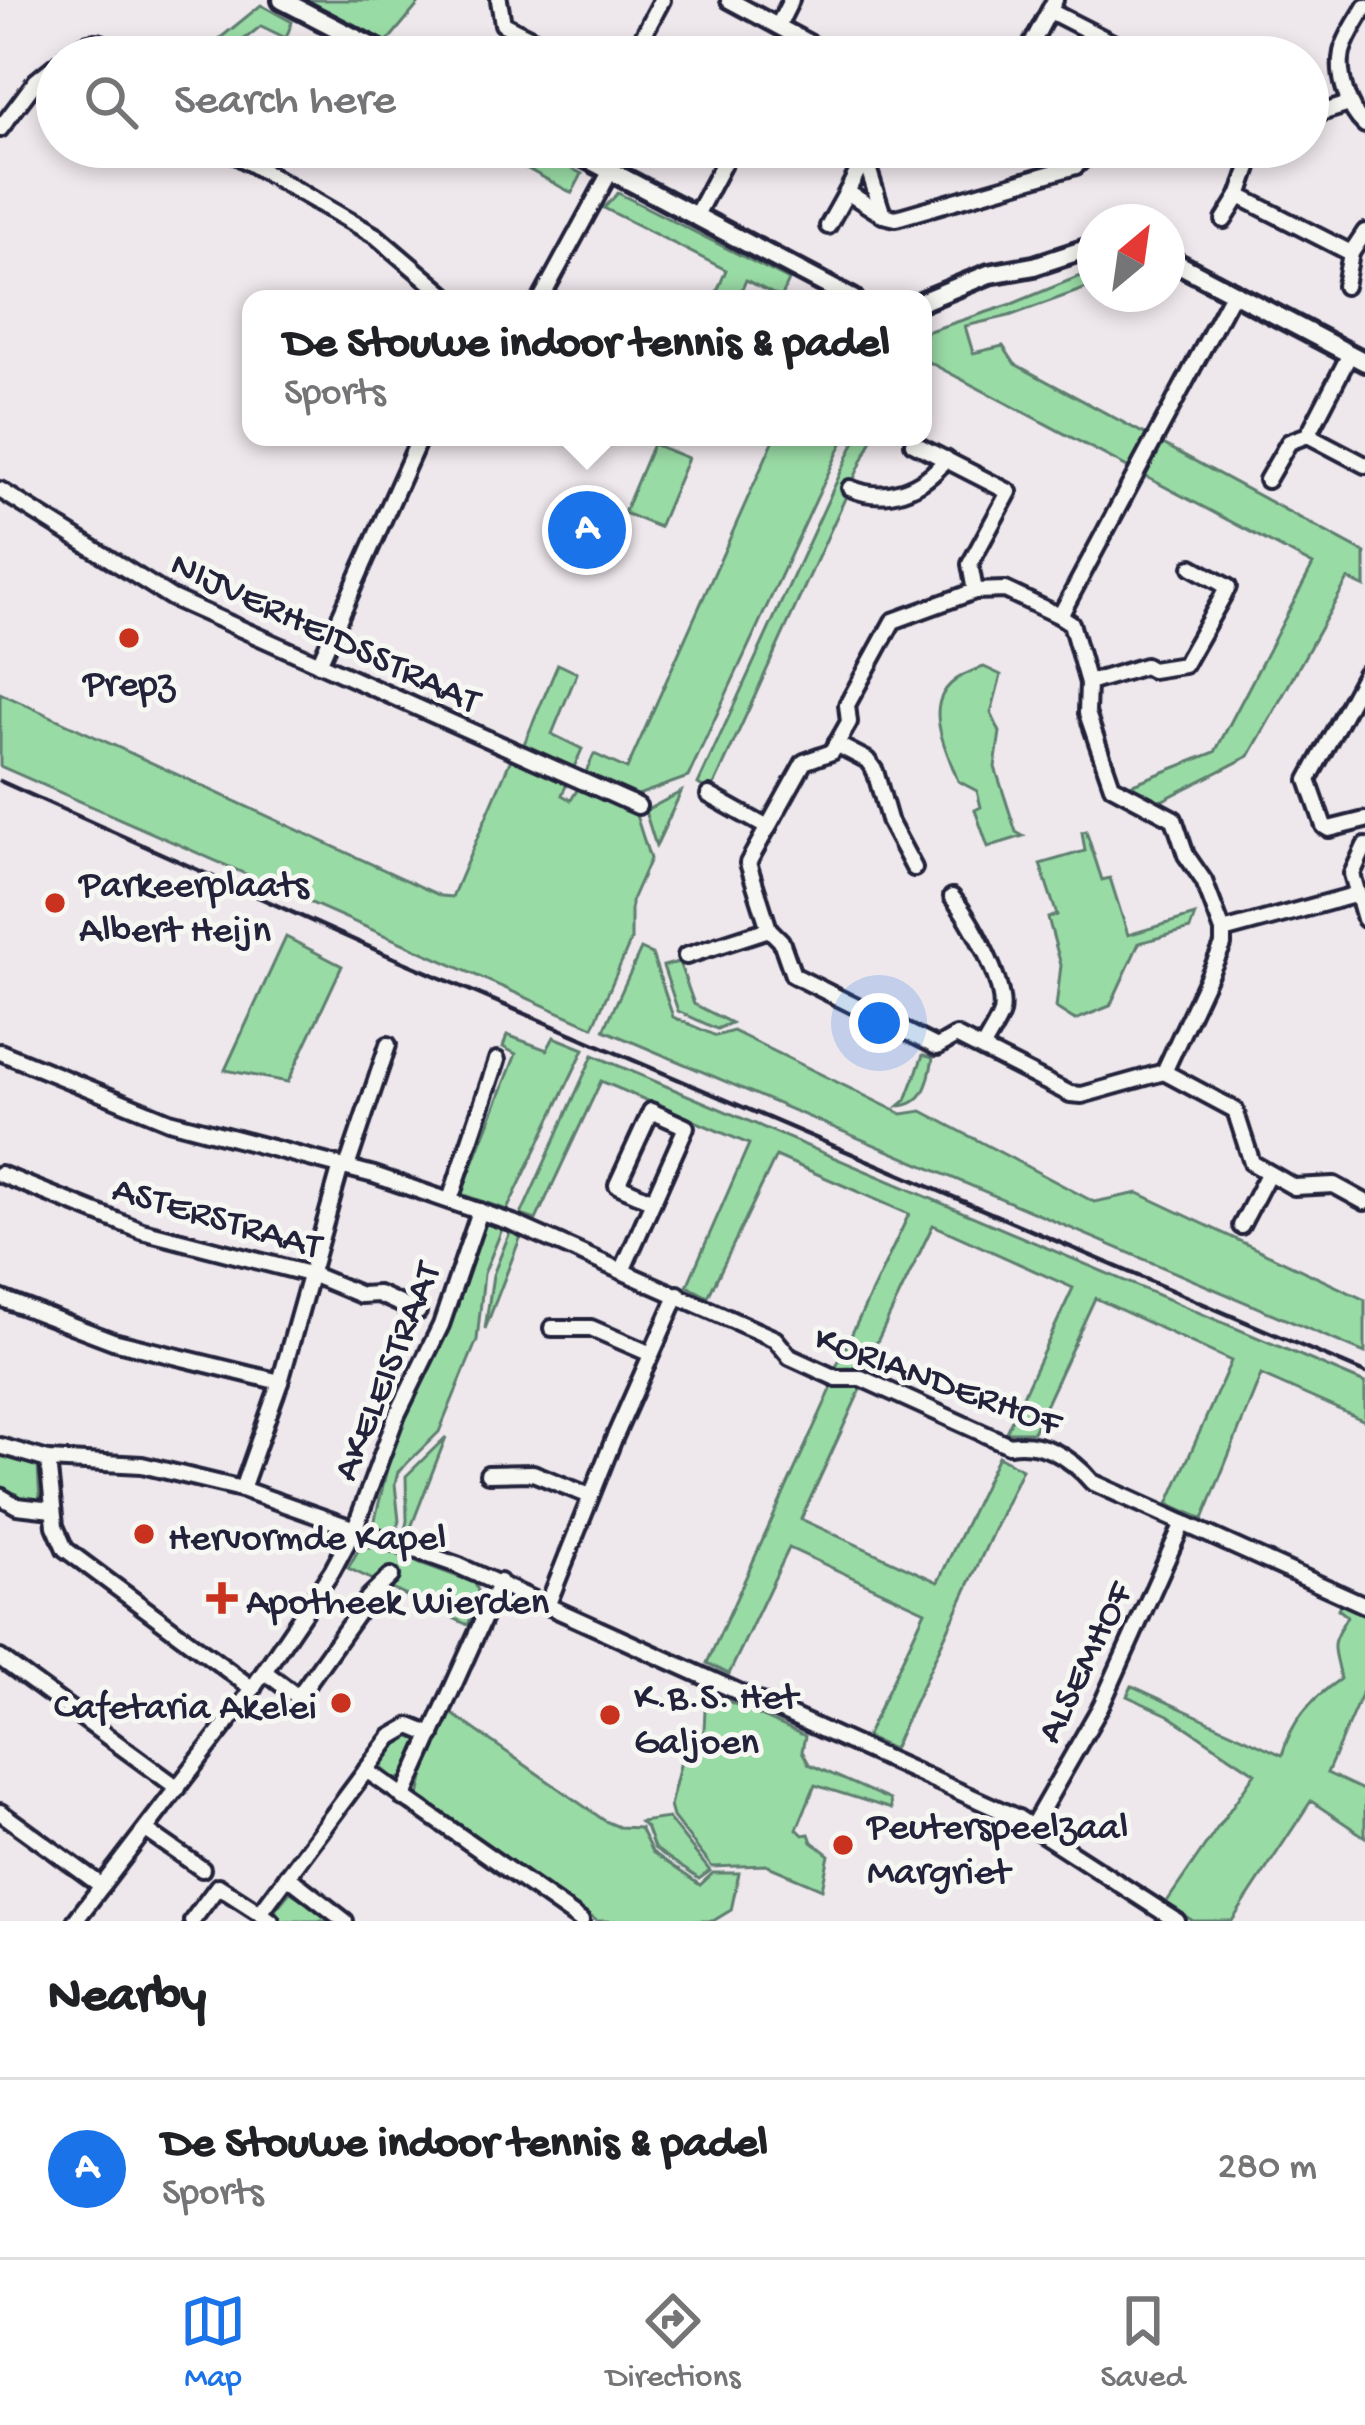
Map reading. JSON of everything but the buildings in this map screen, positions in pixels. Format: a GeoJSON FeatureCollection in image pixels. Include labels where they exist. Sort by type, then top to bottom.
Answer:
{"type":"FeatureCollection","features":[{"type":"Feature","properties":{"kind":"main road"},"geometry":{"type":"LineString","coordinates":[[282,0],[351,36]]}},
{"type":"Feature","properties":{"kind":"main road"},"geometry":{"type":"LineString","coordinates":[[603,168],[837,290]]}},
{"type":"Feature","properties":{"kind":"main road"},"geometry":{"type":"LineString","coordinates":[[932,298],[1011,278],[1077,252]]}},
{"type":"Feature","properties":{"kind":"main road"},"geometry":{"type":"LineString","coordinates":[[1185,267],[1358,358]]}},
{"type":"Feature","properties":{"kind":"street"},"geometry":{"type":"LineString","coordinates":[[499,0],[503,24],[527,36]]}},
{"type":"Feature","properties":{"kind":"street"},"geometry":{"type":"LineString","coordinates":[[643,36],[662,0]]}},
{"type":"Feature","properties":{"kind":"street"},"geometry":{"type":"LineString","coordinates":[[729,0],[793,35]]}},
{"type":"Feature","properties":{"kind":"street"},"geometry":{"type":"LineString","coordinates":[[778,26],[791,0]]}},
{"type":"Feature","properties":{"kind":"street"},"geometry":{"type":"LineString","coordinates":[[1036,36],[1053,5],[1105,36]]}},
{"type":"Feature","properties":{"kind":"street"},"geometry":{"type":"LineString","coordinates":[[1365,7],[1342,50],[1341,65],[1349,104],[1365,125]]}},
{"type":"Feature","properties":{"kind":"street"},"geometry":{"type":"LineString","coordinates":[[0,129],[36,81]]}},
{"type":"Feature","properties":{"kind":"street"},"geometry":{"type":"LineString","coordinates":[[1329,110],[1349,104]]}},
{"type":"Feature","properties":{"kind":"street"},"geometry":{"type":"LineString","coordinates":[[258,168],[376,236],[439,290]]}},
{"type":"Feature","properties":{"kind":"street"},"geometry":{"type":"LineString","coordinates":[[695,217],[721,168]]}},
{"type":"Feature","properties":{"kind":"street"},"geometry":{"type":"LineString","coordinates":[[828,226],[860,168]]}},
{"type":"Feature","properties":{"kind":"street"},"geometry":{"type":"LineString","coordinates":[[872,168],[883,215]]}},
{"type":"Feature","properties":{"kind":"street"},"geometry":{"type":"LineString","coordinates":[[847,192],[896,218],[1069,168]]}},
{"type":"Feature","properties":{"kind":"street"},"geometry":{"type":"LineString","coordinates":[[1224,220],[1248,168]]}},
{"type":"Feature","properties":{"kind":"street"},"geometry":{"type":"LineString","coordinates":[[547,290],[610,172]]}},
{"type":"Feature","properties":{"kind":"street"},"geometry":{"type":"LineString","coordinates":[[1238,196],[1352,253]]}},
{"type":"Feature","properties":{"kind":"street"},"geometry":{"type":"LineString","coordinates":[[1345,286],[1352,253],[1365,232]]}},
{"type":"Feature","properties":{"kind":"street"},"geometry":{"type":"LineString","coordinates":[[1060,616],[1233,292]]}},
{"type":"Feature","properties":{"kind":"street"},"geometry":{"type":"LineString","coordinates":[[1268,480],[1289,442],[1308,435],[1358,358]]}},
{"type":"Feature","properties":{"kind":"street"},"geometry":{"type":"LineString","coordinates":[[1308,435],[1365,465]]}},
{"type":"Feature","properties":{"kind":"street"},"geometry":{"type":"LineString","coordinates":[[319,664],[416,446]]}},
{"type":"Feature","properties":{"kind":"street"},"geometry":{"type":"LineString","coordinates":[[919,446],[1009,492],[970,564],[975,591]]}},
{"type":"Feature","properties":{"kind":"street"},"geometry":{"type":"LineString","coordinates":[[850,488],[868,496],[894,492],[928,481],[946,459]]}},
{"type":"Feature","properties":{"kind":"street","name":"NIJVERHEIDSSTRAAT"},"geometry":{"type":"LineString","coordinates":[[0,490],[172,598],[638,806]]}},
{"type":"Feature","properties":{"kind":"street"},"geometry":{"type":"LineString","coordinates":[[1088,683],[1145,666],[1152,670],[1184,665],[1228,586],[1192,567]]}},
{"type":"Feature","properties":{"kind":"street"},"geometry":{"type":"LineString","coordinates":[[1164,1072],[1223,945],[1223,932],[1174,819],[1112,786],[1087,713],[1088,683],[1071,623],[1005,590],[975,591],[893,622],[847,705],[850,722],[832,752],[804,762],[748,863],[769,928],[781,941],[793,974],[938,1047],[956,1036],[1070,1094],[1082,1095],[1164,1072],[1235,1111],[1252,1163],[1268,1174],[1294,1186],[1334,1185],[1364,1199]]}},
{"type":"Feature","properties":{"kind":"street"},"geometry":{"type":"LineString","coordinates":[[1365,674],[1308,780],[1324,826],[1329,829],[1365,820]]}},
{"type":"Feature","properties":{"kind":"street"},"geometry":{"type":"LineString","coordinates":[[836,744],[867,760],[875,771],[890,824],[914,868]]}},
{"type":"Feature","properties":{"kind":"street"},"geometry":{"type":"LineString","coordinates":[[709,795],[768,828]]}},
{"type":"Feature","properties":{"kind":"street"},"geometry":{"type":"LineString","coordinates":[[1365,846],[1352,874],[1365,919]]}},
{"type":"Feature","properties":{"kind":"street"},"geometry":{"type":"LineString","coordinates":[[1223,932],[1358,894]]}},
{"type":"Feature","properties":{"kind":"street"},"geometry":{"type":"LineString","coordinates":[[952,897],[964,910],[1001,990],[1001,1013],[983,1048]]}},
{"type":"Feature","properties":{"kind":"street"},"geometry":{"type":"LineString","coordinates":[[686,956],[769,928]]}},
{"type":"Feature","properties":{"kind":"street"},"geometry":{"type":"LineString","coordinates":[[242,1489],[280,1382],[344,1166],[388,1045]]}},
{"type":"Feature","properties":{"kind":"street","name":"KORIANDERHOF"},"geometry":{"type":"LineString","coordinates":[[0,1052],[169,1121],[344,1166],[509,1221],[775,1339],[790,1357],[836,1378],[861,1378],[1009,1445],[1034,1444],[1075,1461],[1092,1482],[1365,1605]]}},
{"type":"Feature","properties":{"kind":"street"},"geometry":{"type":"LineString","coordinates":[[450,1200],[497,1060]]}},
{"type":"Feature","properties":{"kind":"street"},"geometry":{"type":"LineString","coordinates":[[622,1269],[653,1201],[686,1127],[651,1111],[617,1184],[653,1201]]}},
{"type":"Feature","properties":{"kind":"street","name":"ASTERSTRAAT"},"geometry":{"type":"LineString","coordinates":[[0,1174],[142,1231],[313,1275],[362,1295],[378,1294],[418,1312]]}},
{"type":"Feature","properties":{"kind":"street"},"geometry":{"type":"LineString","coordinates":[[1241,1226],[1268,1174]]}},
{"type":"Feature","properties":{"kind":"street","name":"AKELEISTRAAT"},"geometry":{"type":"LineString","coordinates":[[75,1921],[253,1689],[355,1528],[396,1417],[457,1283],[480,1211]]}},
{"type":"Feature","properties":{"kind":"street"},"geometry":{"type":"LineString","coordinates":[[548,1604],[677,1294]]}},
{"type":"Feature","properties":{"kind":"street"},"geometry":{"type":"LineString","coordinates":[[0,1298],[113,1341],[280,1382]]}},
{"type":"Feature","properties":{"kind":"street"},"geometry":{"type":"LineString","coordinates":[[552,1328],[591,1328],[651,1354]]}},
{"type":"Feature","properties":{"kind":"street"},"geometry":{"type":"LineString","coordinates":[[0,1446],[48,1460],[142,1465],[242,1489],[500,1582],[1033,1825],[1177,1921]]}},
{"type":"Feature","properties":{"kind":"street"},"geometry":{"type":"LineString","coordinates":[[48,1460],[60,1541],[76,1561],[253,1689]]}},
{"type":"Feature","properties":{"kind":"street"},"geometry":{"type":"LineString","coordinates":[[488,1474],[533,1473],[590,1496]]}},
{"type":"Feature","properties":{"kind":"street"},"geometry":{"type":"LineString","coordinates":[[0,1496],[28,1509],[52,1510]]}},
{"type":"Feature","properties":{"kind":"street","name":"ALSEMHOF"},"geometry":{"type":"LineString","coordinates":[[1033,1825],[1100,1706],[1183,1523]]}},
{"type":"Feature","properties":{"kind":"street"},"geometry":{"type":"LineString","coordinates":[[265,1672],[298,1697],[369,1597],[392,1576]]}},
{"type":"Feature","properties":{"kind":"street"},"geometry":{"type":"LineString","coordinates":[[403,1798],[500,1582]]}},
{"type":"Feature","properties":{"kind":"street"},"geometry":{"type":"LineString","coordinates":[[0,1658],[178,1788]]}},
{"type":"Feature","properties":{"kind":"street"},"geometry":{"type":"LineString","coordinates":[[192,1921],[218,1886],[265,1917],[287,1876],[399,1729],[410,1726],[432,1735]]}},
{"type":"Feature","properties":{"kind":"street"},"geometry":{"type":"LineString","coordinates":[[366,1770],[581,1921]]}},
{"type":"Feature","properties":{"kind":"street"},"geometry":{"type":"LineString","coordinates":[[0,1812],[102,1886]]}},
{"type":"Feature","properties":{"kind":"street"},"geometry":{"type":"LineString","coordinates":[[146,1830],[202,1869]]}},
{"type":"Feature","properties":{"kind":"street"},"geometry":{"type":"LineString","coordinates":[[287,1876],[346,1921]]}},
{"type":"Feature","properties":{"kind":"green space"},"geometry":{"type":"Polygon","coordinates":[[[303,0],[422,0],[392,36],[372,36],[303,0]]]}},
{"type":"Feature","properties":{"kind":"green space"},"geometry":{"type":"Polygon","coordinates":[[[261,5],[292,22],[287,36],[261,26],[248,36],[223,36],[261,5]]]}},
{"type":"Feature","properties":{"kind":"green space"},"geometry":{"type":"Polygon","coordinates":[[[526,168],[571,168],[582,174],[572,193],[526,168]]]}},
{"type":"Feature","properties":{"kind":"green space"},"geometry":{"type":"Polygon","coordinates":[[[618,193],[789,280],[785,290],[765,290],[746,280],[742,290],[718,290],[726,270],[604,208],[618,193]]]}},
{"type":"Feature","properties":{"kind":"green space"},"geometry":{"type":"Polygon","coordinates":[[[1077,277],[1077,291],[965,326],[973,353],[1003,346],[1015,364],[1365,553],[1365,587],[1348,579],[1249,756],[1157,803],[1125,787],[1215,752],[1313,565],[932,364],[932,330],[1077,277]]]}},
{"type":"Feature","properties":{"kind":"green space"},"geometry":{"type":"Polygon","coordinates":[[[652,446],[688,458],[659,527],[624,513],[652,446]]]}},
{"type":"Feature","properties":{"kind":"green space"},"geometry":{"type":"Polygon","coordinates":[[[771,446],[841,446],[688,777],[638,795],[586,772],[594,754],[627,769],[771,446]]]}},
{"type":"Feature","properties":{"kind":"green space"},"geometry":{"type":"Polygon","coordinates":[[[853,446],[869,446],[711,792],[698,784],[853,446]]]}},
{"type":"Feature","properties":{"kind":"green space"},"geometry":{"type":"Polygon","coordinates":[[[558,664],[577,673],[552,734],[582,749],[574,767],[524,744],[558,664]]]}},
{"type":"Feature","properties":{"kind":"green space"},"geometry":{"type":"Polygon","coordinates":[[[984,667],[1001,675],[991,713],[1000,732],[995,767],[1016,832],[1023,836],[988,847],[975,810],[981,807],[977,791],[958,781],[938,713],[948,686],[984,667]]]}},
{"type":"Feature","properties":{"kind":"green space"},"geometry":{"type":"Polygon","coordinates":[[[0,693],[441,896],[452,897],[511,759],[567,783],[562,795],[571,800],[579,787],[635,812],[650,859],[631,902],[631,940],[593,1027],[0,766],[0,693]]]}},
{"type":"Feature","properties":{"kind":"green space"},"geometry":{"type":"Polygon","coordinates":[[[681,792],[656,846],[645,811],[681,792]]]}},
{"type":"Feature","properties":{"kind":"green space"},"geometry":{"type":"Polygon","coordinates":[[[1086,831],[1102,880],[1110,878],[1128,935],[1195,915],[1190,929],[1139,943],[1110,1006],[1075,1020],[1056,1008],[1061,965],[1048,918],[1057,915],[1040,864],[1085,851],[1082,832],[1086,831]]]}},
{"type":"Feature","properties":{"kind":"green space"},"geometry":{"type":"Polygon","coordinates":[[[286,937],[342,966],[288,1082],[225,1070],[286,937]]]}},
{"type":"Feature","properties":{"kind":"green space"},"geometry":{"type":"Polygon","coordinates":[[[641,949],[652,954],[673,1017],[716,1036],[733,1031],[902,1114],[922,1111],[1094,1202],[1138,1193],[1365,1300],[1365,1353],[604,1030],[641,949]]]}},
{"type":"Feature","properties":{"kind":"green space"},"geometry":{"type":"Polygon","coordinates":[[[679,962],[694,1004],[731,1023],[717,1029],[678,1011],[663,966],[679,962]]]}},
{"type":"Feature","properties":{"kind":"green space"},"geometry":{"type":"Polygon","coordinates":[[[507,1035],[547,1050],[554,1037],[584,1049],[507,1210],[461,1194],[516,1054],[503,1047],[507,1035]]]}},
{"type":"Feature","properties":{"kind":"green space"},"geometry":{"type":"Polygon","coordinates":[[[593,1055],[1365,1383],[1365,1421],[1261,1375],[1203,1519],[1168,1504],[1231,1361],[1095,1298],[1033,1432],[1006,1432],[1073,1288],[933,1225],[865,1367],[835,1369],[909,1214],[776,1156],[708,1297],[687,1286],[749,1144],[601,1081],[536,1220],[521,1215],[593,1055]]]}},
{"type":"Feature","properties":{"kind":"green space"},"geometry":{"type":"Polygon","coordinates":[[[923,1055],[933,1058],[925,1090],[915,1101],[899,1106],[906,1100],[923,1055]]]}},
{"type":"Feature","properties":{"kind":"green space"},"geometry":{"type":"Polygon","coordinates":[[[486,1223],[502,1229],[484,1274],[477,1340],[439,1432],[398,1472],[395,1536],[374,1524],[396,1430],[452,1322],[486,1223]]]}},
{"type":"Feature","properties":{"kind":"green space"},"geometry":{"type":"Polygon","coordinates":[[[510,1232],[521,1236],[485,1329],[493,1275],[510,1232]]]}},
{"type":"Feature","properties":{"kind":"green space"},"geometry":{"type":"Polygon","coordinates":[[[863,1384],[801,1519],[938,1582],[998,1456],[1022,1469],[893,1749],[866,1737],[925,1611],[789,1548],[729,1674],[707,1663],[833,1385],[863,1384]]]}},
{"type":"Feature","properties":{"kind":"green space"},"geometry":{"type":"Polygon","coordinates":[[[446,1437],[408,1535],[403,1538],[406,1476],[446,1437]]]}},
{"type":"Feature","properties":{"kind":"green space"},"geometry":{"type":"Polygon","coordinates":[[[0,1455],[38,1466],[40,1503],[28,1504],[0,1490],[0,1455]]]}},
{"type":"Feature","properties":{"kind":"green space"},"geometry":{"type":"Polygon","coordinates":[[[360,1547],[377,1547],[475,1583],[480,1597],[468,1625],[348,1568],[360,1547]]]}},
{"type":"Feature","properties":{"kind":"green space"},"geometry":{"type":"Polygon","coordinates":[[[1341,1602],[1365,1613],[1365,1686],[1327,1773],[1365,1791],[1365,1837],[1311,1801],[1232,1921],[1193,1921],[1166,1903],[1255,1773],[1168,1715],[1127,1696],[1132,1686],[1282,1755],[1303,1712],[1340,1679],[1334,1647],[1347,1616],[1338,1609],[1341,1602]]]}},
{"type":"Feature","properties":{"kind":"green space"},"geometry":{"type":"Polygon","coordinates":[[[706,1691],[805,1736],[802,1751],[809,1764],[890,1800],[891,1809],[815,1785],[797,1829],[809,1834],[829,1855],[822,1889],[766,1865],[712,1867],[673,1817],[670,1806],[681,1761],[704,1730],[706,1691]]]}},
{"type":"Feature","properties":{"kind":"green space"},"geometry":{"type":"Polygon","coordinates":[[[451,1713],[605,1821],[640,1828],[652,1852],[700,1885],[713,1873],[739,1873],[731,1910],[713,1921],[597,1921],[419,1796],[451,1713]]]}},
{"type":"Feature","properties":{"kind":"green space"},"geometry":{"type":"Polygon","coordinates":[[[408,1732],[426,1735],[406,1775],[396,1780],[378,1765],[390,1745],[408,1732]]]}},
{"type":"Feature","properties":{"kind":"green space"},"geometry":{"type":"Polygon","coordinates":[[[668,1818],[710,1871],[699,1879],[654,1848],[640,1822],[668,1818]]]}},
{"type":"Feature","properties":{"kind":"green space"},"geometry":{"type":"Polygon","coordinates":[[[290,1892],[338,1921],[276,1917],[276,1909],[290,1892]]]}},
{"type":"Feature","properties":{"kind":"railway"},"geometry":{"type":"LineString","coordinates":[[0,781],[385,954],[1365,1373]]}},
{"type":"Feature","properties":{"kind":"place","name":"De Stouwe indoor tennis & padel"},"geometry":{"type":"Point","coordinates":[587,530]}},
{"type":"Feature","properties":{"kind":"place","name":"Prepz"},"geometry":{"type":"Point","coordinates":[129,638]}},
{"type":"Feature","properties":{"kind":"place","name":"Parkeerplaats Albert Heijn"},"geometry":{"type":"Point","coordinates":[55,903]}},
{"type":"Feature","properties":{"kind":"place","name":"Hervormde Kapel"},"geometry":{"type":"Point","coordinates":[144,1534]}},
{"type":"Feature","properties":{"kind":"place","name":"Apotheek Wierden"},"geometry":{"type":"Point","coordinates":[222,1598]}},
{"type":"Feature","properties":{"kind":"place","name":"Cafetaria Akelei"},"geometry":{"type":"Point","coordinates":[341,1703]}},
{"type":"Feature","properties":{"kind":"place","name":"K.B.S. Het Galjoen"},"geometry":{"type":"Point","coordinates":[610,1715]}},
{"type":"Feature","properties":{"kind":"place","name":"Peuterspeelzaal Margriet"},"geometry":{"type":"Point","coordinates":[843,1845]}}]}
